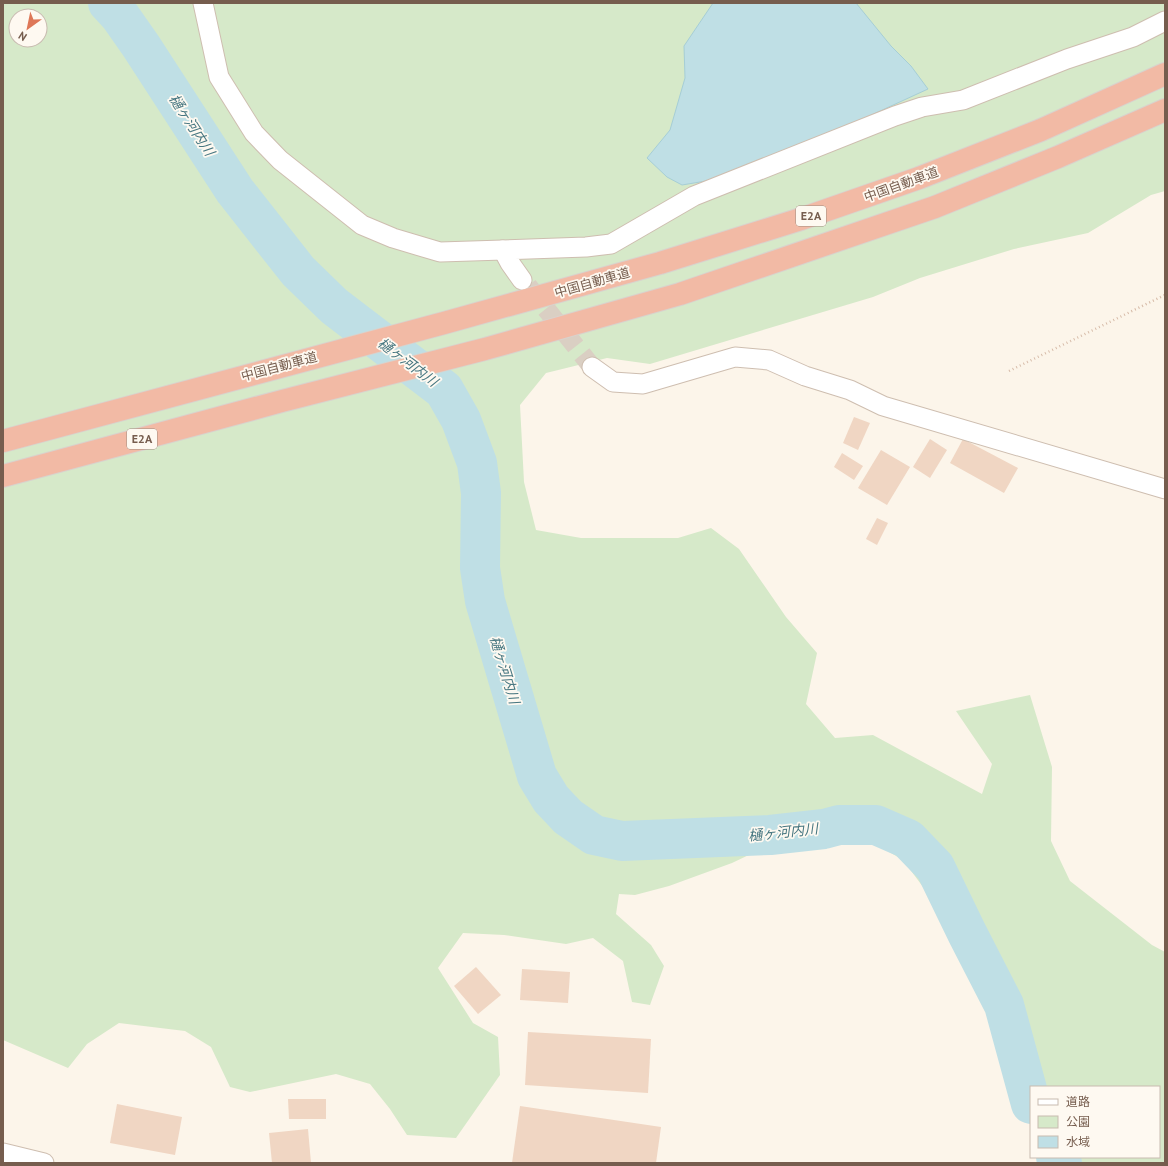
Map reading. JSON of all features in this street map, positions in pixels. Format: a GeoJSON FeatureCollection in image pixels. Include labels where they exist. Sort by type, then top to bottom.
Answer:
{"type":"FeatureCollection","features":[{"type":"Feature","properties":{"kind":"highway","name":"中国自動車道"},"geometry":{"type":"LineString","coordinates":[[3,441],[444,323],[660,263],[801,219],[919,178],[1041,130],[1165,74]]}},
{"type":"Feature","properties":{"kind":"highway","name":"E2A"},"geometry":{"type":"LineString","coordinates":[[3,476],[282,401],[485,349],[680,294],[928,210],[1058,158],[1165,110]]}},
{"type":"Feature","properties":{"kind":"street"},"geometry":{"type":"LineString","coordinates":[[203,3],[219,77],[254,133],[280,160],[362,225],[393,238],[440,252],[586,247],[611,244],[701,193],[895,116],[922,107],[963,100],[1067,59],[1133,37],[1165,21]]}},
{"type":"Feature","properties":{"kind":"street"},"geometry":{"type":"LineString","coordinates":[[503,250],[522,280]]}},
{"type":"Feature","properties":{"kind":"street"},"geometry":{"type":"LineString","coordinates":[[592,367],[613,382],[643,384],[735,357],[769,360],[805,376],[850,390],[883,406],[1165,489]]}},
{"type":"Feature","properties":{"kind":"street"},"geometry":{"type":"LineString","coordinates":[[3,1153],[44,1163]]}},
{"type":"Feature","properties":{"kind":"path"},"geometry":{"type":"LineString","coordinates":[[1009,371],[1165,295]]}},
{"type":"Feature","properties":{"kind":"green space"},"geometry":{"type":"Polygon","coordinates":[[[3,3],[1165,3],[1165,191],[1151,195],[1088,233],[1014,249],[920,278],[873,297],[650,364],[607,358],[546,373],[520,405],[524,482],[536,530],[581,538],[678,538],[711,528],[739,549],[786,617],[817,653],[806,704],[835,738],[873,735],[982,794],[992,764],[956,711],[1030,695],[1052,767],[1051,841],[1070,881],[1152,945],[1165,952],[1165,1163],[1076,1163],[1070,1158],[1160,1158],[1160,1086],[1035,1086],[1015,1021],[974,979],[956,954],[929,895],[903,860],[869,840],[831,835],[776,842],[732,863],[669,886],[635,895],[619,894],[616,914],[651,945],[664,966],[650,1005],[632,1002],[623,961],[593,938],[566,944],[504,935],[463,933],[438,968],[473,1023],[498,1037],[500,1075],[456,1138],[407,1135],[390,1109],[370,1084],[336,1074],[250,1092],[230,1087],[211,1047],[185,1031],[119,1023],[87,1044],[68,1068],[3,1040],[3,3]]]}},
{"type":"Feature","properties":{"kind":"water"},"geometry":{"type":"Polygon","coordinates":[[[713,3],[856,3],[891,46],[911,66],[928,89],[841,129],[712,180],[682,185],[667,177],[647,158],[670,130],[685,78],[684,46],[713,3]]]}},
{"type":"Feature","properties":{"kind":"building"},"geometry":{"type":"Polygon","coordinates":[[[854,417],[870,423],[858,450],[843,443],[854,417]]]}},
{"type":"Feature","properties":{"kind":"building"},"geometry":{"type":"Polygon","coordinates":[[[930,439],[947,450],[930,478],[913,467],[930,439]]]}},
{"type":"Feature","properties":{"kind":"building"},"geometry":{"type":"Polygon","coordinates":[[[963,439],[1018,468],[1004,493],[950,463],[963,439]]]}},
{"type":"Feature","properties":{"kind":"building"},"geometry":{"type":"Polygon","coordinates":[[[881,450],[910,467],[887,505],[858,488],[881,450]]]}},
{"type":"Feature","properties":{"kind":"building"},"geometry":{"type":"Polygon","coordinates":[[[842,453],[863,466],[854,480],[834,467],[842,453]]]}},
{"type":"Feature","properties":{"kind":"building"},"geometry":{"type":"Polygon","coordinates":[[[877,518],[888,523],[877,545],[866,539],[877,518]]]}},
{"type":"Feature","properties":{"kind":"building"},"geometry":{"type":"Polygon","coordinates":[[[476,967],[501,995],[478,1014],[454,986],[476,967]]]}},
{"type":"Feature","properties":{"kind":"building"},"geometry":{"type":"Polygon","coordinates":[[[522,969],[570,972],[568,1003],[520,1000],[522,969]]]}},
{"type":"Feature","properties":{"kind":"building"},"geometry":{"type":"Polygon","coordinates":[[[528,1032],[651,1039],[648,1093],[525,1085],[528,1032]]]}},
{"type":"Feature","properties":{"kind":"building"},"geometry":{"type":"Polygon","coordinates":[[[288,1099],[326,1099],[326,1119],[289,1119],[288,1099]]]}},
{"type":"Feature","properties":{"kind":"building"},"geometry":{"type":"Polygon","coordinates":[[[117,1104],[182,1117],[175,1155],[110,1143],[117,1104]]]}},
{"type":"Feature","properties":{"kind":"building"},"geometry":{"type":"Polygon","coordinates":[[[520,1106],[661,1127],[656,1163],[512,1163],[520,1106]]]}},
{"type":"Feature","properties":{"kind":"building"},"geometry":{"type":"Polygon","coordinates":[[[308,1129],[311,1163],[272,1163],[269,1133],[308,1129]]]}},
{"type":"Feature","properties":{"kind":"waterway","name":"樋ヶ河内川"},"geometry":{"type":"LineString","coordinates":[[108,3],[120,16],[141,46],[235,191],[298,271],[334,306],[444,390],[461,420],[477,463],[481,493],[480,568],[485,601],[537,776],[551,799],[568,817],[594,835],[622,841],[770,835],[824,829],[839,825],[876,825],[908,839],[935,867],[1004,1005],[1030,1100]]}},
{"type":"Feature","properties":{"kind":"waterway","name":"樋ヶ河内川"},"geometry":{"type":"LineString","coordinates":[[1057,1158],[1062,1163]]}},
{"type":"Feature","properties":{"kind":"tunnel"},"geometry":{"type":"LineString","coordinates":[[528,286],[592,367]]}}]}
